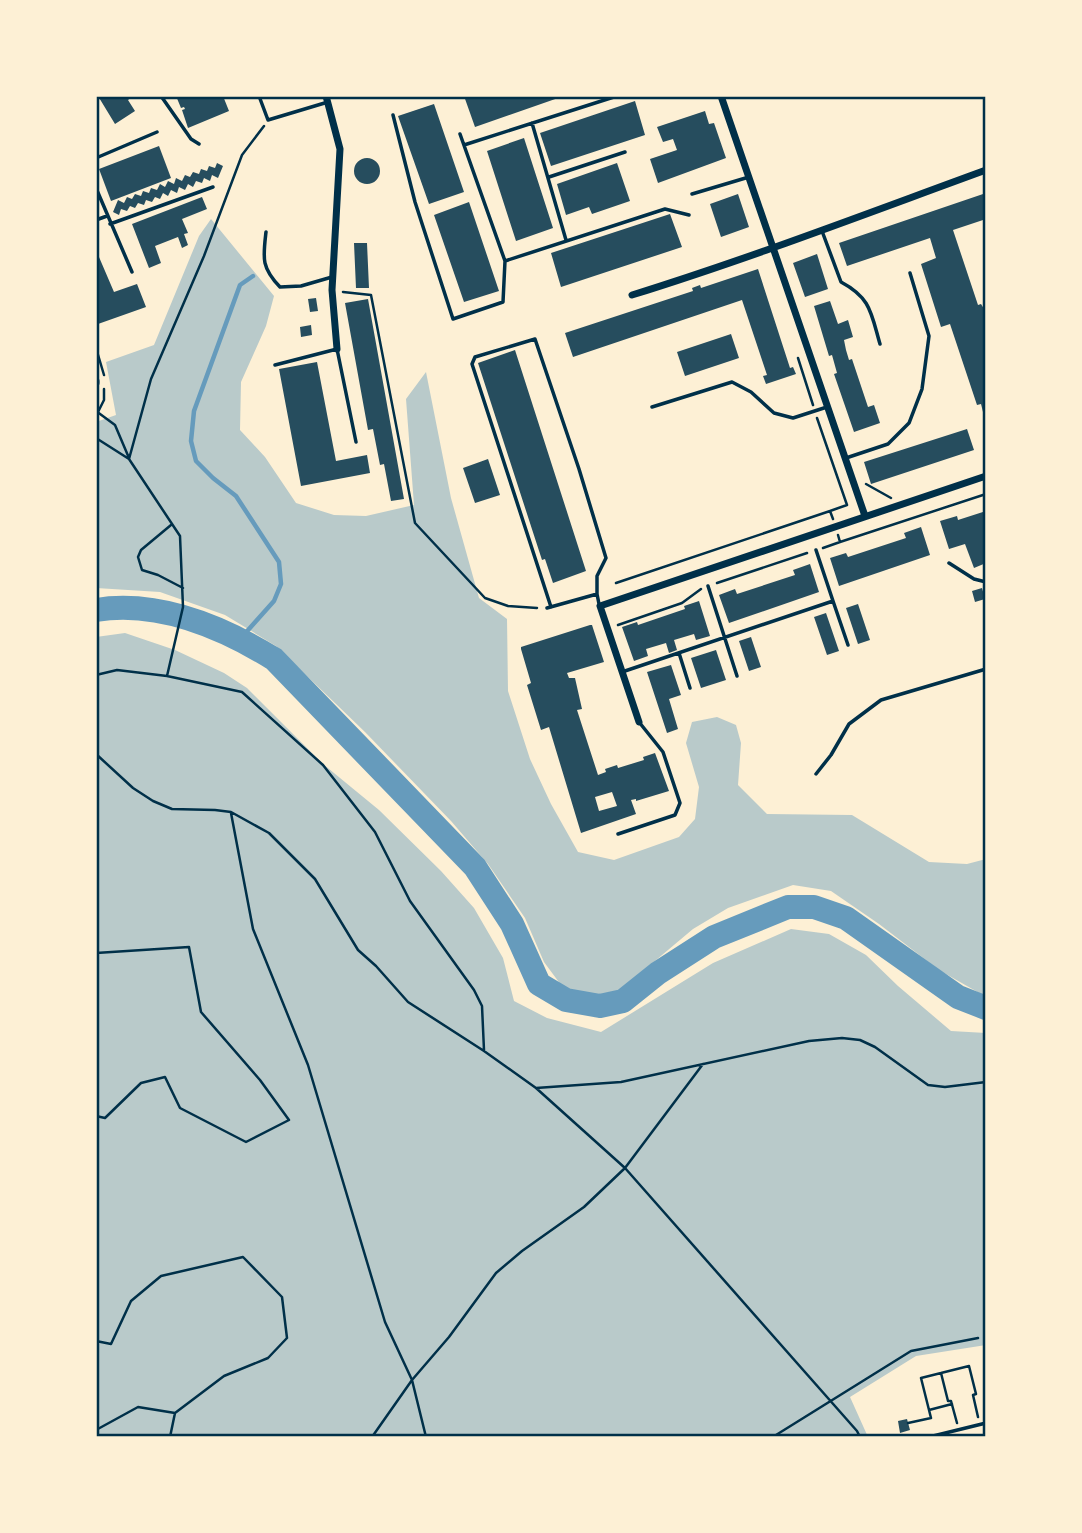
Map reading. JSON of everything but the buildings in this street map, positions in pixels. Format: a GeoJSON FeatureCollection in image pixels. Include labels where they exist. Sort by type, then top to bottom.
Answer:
{"type":"FeatureCollection","features":[{"type":"Feature","properties":{"kind":"street"},"geometry":{"type":"LineString","coordinates":[[721,96],[865,516]]}},
{"type":"Feature","properties":{"kind":"street"},"geometry":{"type":"LineString","coordinates":[[327,99],[340,149],[332,290],[337,349]]}},
{"type":"Feature","properties":{"kind":"street"},"geometry":{"type":"LineString","coordinates":[[632,295],[729,265],[772,246],[986,170]]}},
{"type":"Feature","properties":{"kind":"street"},"geometry":{"type":"LineString","coordinates":[[639,722],[600,606],[986,476]]}},
{"type":"Feature","properties":{"kind":"lane"},"geometry":{"type":"LineString","coordinates":[[160,96],[191,139],[199,144]]}},
{"type":"Feature","properties":{"kind":"lane"},"geometry":{"type":"LineString","coordinates":[[259,96],[268,120],[327,99]]}},
{"type":"Feature","properties":{"kind":"lane"},"geometry":{"type":"LineString","coordinates":[[464,145],[617,96]]}},
{"type":"Feature","properties":{"kind":"lane"},"geometry":{"type":"LineString","coordinates":[[393,115],[415,202],[453,319],[503,302],[505,261],[460,134]]}},
{"type":"Feature","properties":{"kind":"lane"},"geometry":{"type":"LineString","coordinates":[[532,123],[566,240]]}},
{"type":"Feature","properties":{"kind":"lane"},"geometry":{"type":"LineString","coordinates":[[96,158],[157,132]]}},
{"type":"Feature","properties":{"kind":"lane"},"geometry":{"type":"LineString","coordinates":[[549,177],[625,152]]}},
{"type":"Feature","properties":{"kind":"lane"},"geometry":{"type":"LineString","coordinates":[[692,194],[749,177]]}},
{"type":"Feature","properties":{"kind":"lane"},"geometry":{"type":"LineString","coordinates":[[110,224],[213,187]]}},
{"type":"Feature","properties":{"kind":"lane"},"geometry":{"type":"LineString","coordinates":[[96,188],[132,272]]}},
{"type":"Feature","properties":{"kind":"lane"},"geometry":{"type":"LineString","coordinates":[[505,261],[665,209],[689,215]]}},
{"type":"Feature","properties":{"kind":"lane"},"geometry":{"type":"LineString","coordinates":[[96,220],[107,216]]}},
{"type":"Feature","properties":{"kind":"lane"},"geometry":{"type":"LineString","coordinates":[[822,229],[841,282],[855,289],[868,304],[880,344]]}},
{"type":"Feature","properties":{"kind":"lane"},"geometry":{"type":"LineString","coordinates":[[266,232],[263,259],[268,274],[280,286],[301,286],[334,276]]}},
{"type":"Feature","properties":{"kind":"lane"},"geometry":{"type":"LineString","coordinates":[[845,458],[888,444],[909,423],[922,389],[929,336],[910,273]]}},
{"type":"Feature","properties":{"kind":"lane"},"geometry":{"type":"LineString","coordinates":[[597,594],[549,608],[472,364],[475,357],[535,339],[606,558],[597,576],[600,606]]}},
{"type":"Feature","properties":{"kind":"lane"},"geometry":{"type":"LineString","coordinates":[[275,365],[337,349],[356,442]]}},
{"type":"Feature","properties":{"kind":"lane"},"geometry":{"type":"LineString","coordinates":[[652,408],[732,382],[751,392],[774,413],[793,418],[827,407]]}},
{"type":"Feature","properties":{"kind":"lane"},"geometry":{"type":"LineString","coordinates":[[816,550],[848,645]]}},
{"type":"Feature","properties":{"kind":"lane"},"geometry":{"type":"LineString","coordinates":[[949,564],[974,579],[986,582]]}},
{"type":"Feature","properties":{"kind":"lane"},"geometry":{"type":"LineString","coordinates":[[708,586],[737,676]]}},
{"type":"Feature","properties":{"kind":"lane"},"geometry":{"type":"LineString","coordinates":[[622,672],[833,601]]}},
{"type":"Feature","properties":{"kind":"lane"},"geometry":{"type":"LineString","coordinates":[[679,653],[690,688]]}},
{"type":"Feature","properties":{"kind":"lane"},"geometry":{"type":"LineString","coordinates":[[816,774],[849,724],[881,699],[986,669]]}},
{"type":"Feature","properties":{"kind":"lane"},"geometry":{"type":"LineString","coordinates":[[618,834],[675,815],[680,803],[663,751],[639,722]]}},
{"type":"Feature","properties":{"kind":"lane"},"geometry":{"type":"LineString","coordinates":[[929,1437],[983,1423]]}},
{"type":"Feature","properties":{"kind":"path"},"geometry":{"type":"LineString","coordinates":[[129,459],[151,379],[204,256],[242,155],[268,120]]}},
{"type":"Feature","properties":{"kind":"path"},"geometry":{"type":"LineString","coordinates":[[332,290],[371,295],[415,523],[485,598],[508,606],[549,608]]}},
{"type":"Feature","properties":{"kind":"path"},"geometry":{"type":"LineString","coordinates":[[616,583],[847,505],[796,352]]}},
{"type":"Feature","properties":{"kind":"path"},"geometry":{"type":"LineString","coordinates":[[96,411],[115,425],[129,459],[180,536],[183,607],[167,676]]}},
{"type":"Feature","properties":{"kind":"path"},"geometry":{"type":"LineString","coordinates":[[96,438],[129,459]]}},
{"type":"Feature","properties":{"kind":"path"},"geometry":{"type":"LineString","coordinates":[[859,485],[864,483],[891,498]]}},
{"type":"Feature","properties":{"kind":"path"},"geometry":{"type":"LineString","coordinates":[[608,628],[682,603],[698,589],[986,494]]}},
{"type":"Feature","properties":{"kind":"path"},"geometry":{"type":"LineString","coordinates":[[830,511],[832,519]]}},
{"type":"Feature","properties":{"kind":"path"},"geometry":{"type":"LineString","coordinates":[[173,524],[141,550],[138,557],[142,570],[183,588]]}},
{"type":"Feature","properties":{"kind":"path"},"geometry":{"type":"LineString","coordinates":[[837,533],[840,542]]}},
{"type":"Feature","properties":{"kind":"path"},"geometry":{"type":"LineString","coordinates":[[96,676],[117,670],[167,676],[242,691],[323,765],[375,832],[410,901],[474,990],[482,1006],[484,1051]]}},
{"type":"Feature","properties":{"kind":"path"},"geometry":{"type":"LineString","coordinates":[[96,754],[133,788],[153,801],[172,809],[231,812],[270,833],[314,879],[358,950],[408,1002],[536,1088],[625,1168],[860,1437]]}},
{"type":"Feature","properties":{"kind":"path"},"geometry":{"type":"LineString","coordinates":[[231,812],[253,929],[308,1065],[385,1322],[411,1380],[426,1437]]}},
{"type":"Feature","properties":{"kind":"path"},"geometry":{"type":"LineString","coordinates":[[96,953],[189,947],[201,1012],[260,1080],[289,1120],[246,1142],[180,1108],[165,1077],[141,1083],[105,1118],[96,1116]]}},
{"type":"Feature","properties":{"kind":"path"},"geometry":{"type":"LineString","coordinates":[[536,1088],[621,1082],[809,1041],[842,1038],[860,1040],[875,1047],[928,1084],[945,1087],[986,1082]]}},
{"type":"Feature","properties":{"kind":"path"},"geometry":{"type":"LineString","coordinates":[[373,1437],[411,1380],[449,1337],[496,1273],[584,1207],[625,1168],[703,1064]]}},
{"type":"Feature","properties":{"kind":"path"},"geometry":{"type":"LineString","coordinates":[[96,1341],[111,1344],[131,1301],[161,1276],[243,1257],[282,1297],[287,1338],[268,1358],[224,1376],[175,1413],[170,1437]]}},
{"type":"Feature","properties":{"kind":"path"},"geometry":{"type":"LineString","coordinates":[[776,1435],[911,1351],[978,1338]]}},
{"type":"Feature","properties":{"kind":"path"},"geometry":{"type":"LineString","coordinates":[[908,1423],[931,1418],[921,1378],[969,1366],[976,1394],[973,1395],[983,1423]]}},
{"type":"Feature","properties":{"kind":"path"},"geometry":{"type":"LineString","coordinates":[[941,1373],[958,1429]]}},
{"type":"Feature","properties":{"kind":"path"},"geometry":{"type":"LineString","coordinates":[[929,1410],[952,1404]]}},
{"type":"Feature","properties":{"kind":"path"},"geometry":{"type":"LineString","coordinates":[[96,1430],[138,1407],[175,1413]]}},
{"type":"Feature","properties":{"kind":"shaded area"},"geometry":{"type":"Polygon","coordinates":[[[211,219],[274,296],[266,326],[241,382],[240,430],[265,457],[296,503],[334,515],[366,516],[414,505],[406,399],[426,372],[451,498],[479,598],[507,619],[508,691],[530,759],[578,852],[614,860],[679,837],[695,819],[699,787],[686,743],[692,722],[717,717],[736,725],[741,743],[738,785],[767,814],[852,815],[929,862],[967,864],[986,859],[986,994],[981,994],[939,970],[831,891],[793,885],[728,908],[693,929],[618,992],[585,998],[561,985],[544,962],[525,918],[488,864],[451,821],[365,732],[276,646],[225,615],[160,592],[96,588],[96,422],[116,415],[106,362],[154,345],[199,236],[211,219]]]}},
{"type":"Feature","properties":{"kind":"shaded area"},"geometry":{"type":"Polygon","coordinates":[[[125,633],[175,650],[224,673],[247,688],[323,764],[379,810],[441,871],[474,908],[503,958],[514,1001],[547,1018],[601,1032],[713,963],[791,929],[829,934],[866,955],[951,1031],[986,1033],[986,1345],[916,1356],[850,1397],[868,1437],[96,1437],[96,637],[125,633]]]}},
{"type":"Feature","properties":{"kind":"waterway"},"geometry":{"type":"LineString","coordinates":[[241,638],[274,601],[281,584],[279,562],[236,496],[196,461],[191,441],[194,411],[240,285],[253,276]]}},
{"type":"Feature","properties":{"kind":"waterway"},"geometry":{"type":"LineString","coordinates":[[96,610],[143,609],[189,619],[233,636],[274,659],[475,867],[512,924],[539,984],[566,1000],[600,1006],[623,1001],[658,973],[714,937],[788,907],[814,907],[846,918],[958,997],[986,1008]]}}]}
